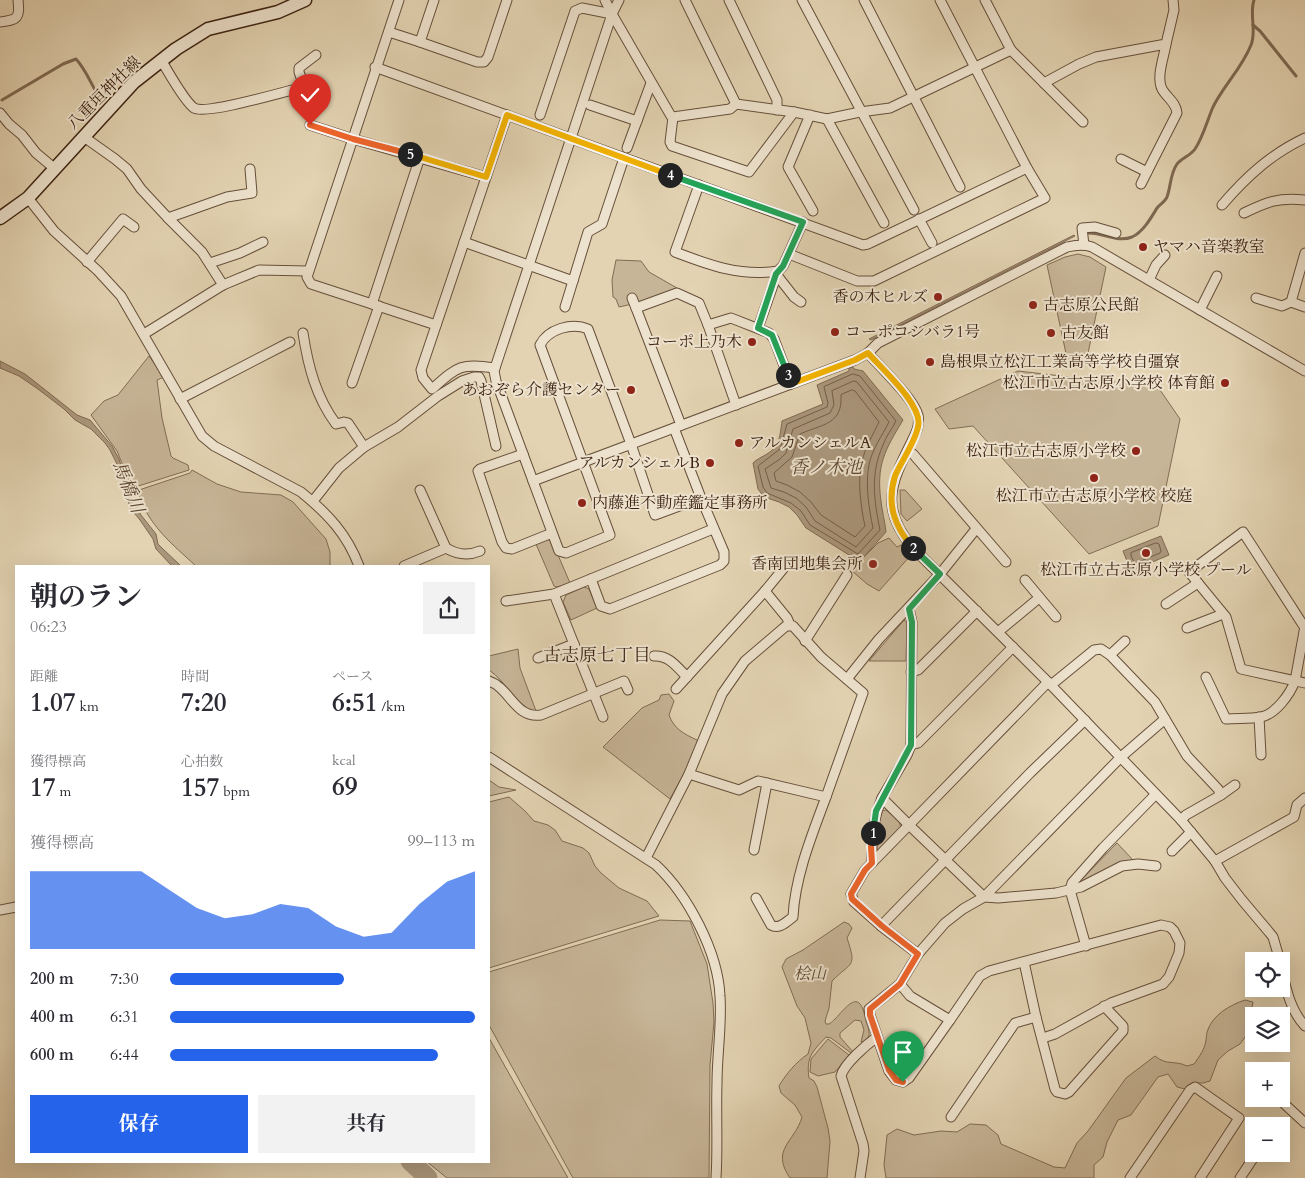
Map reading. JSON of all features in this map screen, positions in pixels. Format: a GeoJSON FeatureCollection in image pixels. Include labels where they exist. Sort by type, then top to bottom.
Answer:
{"type":"FeatureCollection","features":[{"type":"Feature","properties":{"kind":"main road","name":"八重垣神社線"},"geometry":{"type":"LineString","coordinates":[[0,218],[28,198],[134,82],[190,39],[208,29],[278,12],[305,0]]}},
{"type":"Feature","properties":{"kind":"street"},"geometry":{"type":"LineString","coordinates":[[0,22],[13,20],[17,17],[19,11],[18,0]]}},
{"type":"Feature","properties":{"kind":"street"},"geometry":{"type":"LineString","coordinates":[[399,0],[375,67],[307,277],[311,284],[436,325]]}},
{"type":"Feature","properties":{"kind":"street"},"geometry":{"type":"LineString","coordinates":[[420,42],[434,0]]}},
{"type":"Feature","properties":{"kind":"street"},"geometry":{"type":"LineString","coordinates":[[388,32],[477,62],[484,62],[488,57],[507,0]]}},
{"type":"Feature","properties":{"kind":"street"},"geometry":{"type":"LineString","coordinates":[[605,0],[651,83],[673,118],[670,142],[672,146],[749,172],[794,112]]}},
{"type":"Feature","properties":{"kind":"street"},"geometry":{"type":"LineString","coordinates":[[619,0],[612,14],[495,368],[494,376],[559,551],[566,553],[610,534],[540,345],[544,338],[560,329],[579,325],[588,329],[655,515],[701,498]]}},
{"type":"Feature","properties":{"kind":"street"},"geometry":{"type":"LineString","coordinates":[[685,0],[736,104]]}},
{"type":"Feature","properties":{"kind":"street"},"geometry":{"type":"LineString","coordinates":[[729,0],[777,100],[777,110]]}},
{"type":"Feature","properties":{"kind":"street"},"geometry":{"type":"LineString","coordinates":[[802,0],[860,112],[914,210]]}},
{"type":"Feature","properties":{"kind":"street"},"geometry":{"type":"LineString","coordinates":[[864,0],[960,187]]}},
{"type":"Feature","properties":{"kind":"street"},"geometry":{"type":"LineString","coordinates":[[789,254],[857,281],[874,281],[1045,198],[1027,168],[940,0]]}},
{"type":"Feature","properties":{"kind":"street"},"geometry":{"type":"LineString","coordinates":[[985,0],[1011,50],[1083,122]]}},
{"type":"Feature","properties":{"kind":"street"},"geometry":{"type":"LineString","coordinates":[[1141,184],[1177,113],[1176,107],[1163,90],[1160,81],[1174,10],[1173,0]]}},
{"type":"Feature","properties":{"kind":"street"},"geometry":{"type":"LineString","coordinates":[[540,116],[575,11],[582,8],[612,14]]}},
{"type":"Feature","properties":{"kind":"street"},"geometry":{"type":"LineString","coordinates":[[1044,84],[1096,57],[1166,44]]}},
{"type":"Feature","properties":{"kind":"street"},"geometry":{"type":"LineString","coordinates":[[673,118],[730,109],[736,104],[794,112],[827,119],[890,108],[1011,50]]}},
{"type":"Feature","properties":{"kind":"street"},"geometry":{"type":"LineString","coordinates":[[307,112],[300,88],[303,83],[299,68],[316,55]]}},
{"type":"Feature","properties":{"kind":"street"},"geometry":{"type":"LineString","coordinates":[[161,60],[187,100],[194,108],[198,109],[226,106],[300,88]]}},
{"type":"Feature","properties":{"kind":"street"},"geometry":{"type":"LineString","coordinates":[[375,67],[571,140],[865,245],[1027,168]]}},
{"type":"Feature","properties":{"kind":"street"},"geometry":{"type":"LineString","coordinates":[[627,148],[651,83]]}},
{"type":"Feature","properties":{"kind":"street"},"geometry":{"type":"LineString","coordinates":[[590,105],[637,121]]}},
{"type":"Feature","properties":{"kind":"street"},"geometry":{"type":"LineString","coordinates":[[0,113],[22,135],[36,153],[54,168]]}},
{"type":"Feature","properties":{"kind":"street"},"geometry":{"type":"LineString","coordinates":[[435,393],[423,378],[421,370],[507,115]]}},
{"type":"Feature","properties":{"kind":"street"},"geometry":{"type":"LineString","coordinates":[[810,116],[788,167],[813,211]]}},
{"type":"Feature","properties":{"kind":"street"},"geometry":{"type":"LineString","coordinates":[[827,119],[884,223]]}},
{"type":"Feature","properties":{"kind":"street"},"geometry":{"type":"LineString","coordinates":[[310,125],[486,177]]}},
{"type":"Feature","properties":{"kind":"street"},"geometry":{"type":"LineString","coordinates":[[84,137],[127,169],[141,189],[202,252],[223,285]]}},
{"type":"Feature","properties":{"kind":"street"},"geometry":{"type":"LineString","coordinates":[[1222,205],[1238,186],[1266,161],[1305,138]]}},
{"type":"Feature","properties":{"kind":"street"},"geometry":{"type":"LineString","coordinates":[[352,383],[420,157]]}},
{"type":"Feature","properties":{"kind":"street"},"geometry":{"type":"LineString","coordinates":[[565,307],[588,232],[602,224],[624,158]]}},
{"type":"Feature","properties":{"kind":"street"},"geometry":{"type":"LineString","coordinates":[[1121,159],[1147,172]]}},
{"type":"Feature","properties":{"kind":"street"},"geometry":{"type":"LineString","coordinates":[[168,218],[227,197],[252,193],[250,169]]}},
{"type":"Feature","properties":{"kind":"street"},"geometry":{"type":"LineString","coordinates":[[699,186],[674,252],[714,267],[740,272],[777,273]]}},
{"type":"Feature","properties":{"kind":"street"},"geometry":{"type":"LineString","coordinates":[[1267,191],[1269,201]]}},
{"type":"Feature","properties":{"kind":"street"},"geometry":{"type":"LineString","coordinates":[[28,198],[54,231],[98,271],[121,296],[195,427],[202,436],[208,442],[301,492],[312,501],[347,539],[359,565]]}},
{"type":"Feature","properties":{"kind":"street"},"geometry":{"type":"LineString","coordinates":[[1244,213],[1269,201],[1305,200]]}},
{"type":"Feature","properties":{"kind":"street"},"geometry":{"type":"LineString","coordinates":[[87,262],[123,218],[134,227]]}},
{"type":"Feature","properties":{"kind":"street"},"geometry":{"type":"LineString","coordinates":[[919,219],[932,243]]}},
{"type":"Feature","properties":{"kind":"street"},"geometry":{"type":"LineString","coordinates":[[758,328],[777,273],[783,266],[803,222]]}},
{"type":"Feature","properties":{"kind":"street"},"geometry":{"type":"LineString","coordinates":[[1084,245],[1082,228],[1095,227],[1116,232]]}},
{"type":"Feature","properties":{"kind":"street"},"geometry":{"type":"LineString","coordinates":[[210,263],[240,253],[263,242]]}},
{"type":"Feature","properties":{"kind":"street"},"geometry":{"type":"LineString","coordinates":[[464,242],[573,281]]}},
{"type":"Feature","properties":{"kind":"street"},"geometry":{"type":"LineString","coordinates":[[533,481],[855,360],[868,353],[878,343],[1067,247],[1084,245],[1092,247],[1305,371]]}},
{"type":"Feature","properties":{"kind":"street"},"geometry":{"type":"LineString","coordinates":[[1291,302],[1305,253]]}},
{"type":"Feature","properties":{"kind":"street"},"geometry":{"type":"LineString","coordinates":[[1149,280],[1156,265],[1165,254]]}},
{"type":"Feature","properties":{"kind":"street"},"geometry":{"type":"LineString","coordinates":[[144,334],[223,285],[259,270],[308,271]]}},
{"type":"Feature","properties":{"kind":"street"},"geometry":{"type":"LineString","coordinates":[[777,273],[794,297],[801,302]]}},
{"type":"Feature","properties":{"kind":"street"},"geometry":{"type":"LineString","coordinates":[[1200,310],[1217,276]]}},
{"type":"Feature","properties":{"kind":"street"},"geometry":{"type":"LineString","coordinates":[[636,308],[677,292],[699,303],[736,405]]}},
{"type":"Feature","properties":{"kind":"street"},"geometry":{"type":"LineString","coordinates":[[591,579],[601,606],[606,609],[613,609],[723,563],[725,557],[701,498],[678,426],[632,298]]}},
{"type":"Feature","properties":{"kind":"street"},"geometry":{"type":"LineString","coordinates":[[1256,298],[1282,306],[1291,302],[1305,307]]}},
{"type":"Feature","properties":{"kind":"street"},"geometry":{"type":"LineString","coordinates":[[708,325],[731,318],[769,332],[774,338],[791,384]]}},
{"type":"Feature","properties":{"kind":"street"},"geometry":{"type":"LineString","coordinates":[[303,333],[309,367],[323,404],[336,424],[348,423],[364,447]]}},
{"type":"Feature","properties":{"kind":"street"},"geometry":{"type":"LineString","coordinates":[[180,399],[290,342]]}},
{"type":"Feature","properties":{"kind":"street"},"geometry":{"type":"LineString","coordinates":[[868,353],[912,403],[919,424],[893,484],[893,511],[898,529],[1181,820],[1273,937],[1277,952]]}},
{"type":"Feature","properties":{"kind":"street"},"geometry":{"type":"LineString","coordinates":[[312,501],[339,468],[364,447],[398,427],[435,393],[450,374],[465,366],[495,368]]}},
{"type":"Feature","properties":{"kind":"street"},"geometry":{"type":"LineString","coordinates":[[435,393],[462,381],[480,377],[496,446]]}},
{"type":"Feature","properties":{"kind":"street"},"geometry":{"type":"LineString","coordinates":[[523,454],[478,471],[502,542],[506,548],[512,549],[552,532]]}},
{"type":"Feature","properties":{"kind":"street"},"geometry":{"type":"LineString","coordinates":[[913,454],[1006,562]]}},
{"type":"Feature","properties":{"kind":"street"},"geometry":{"type":"LineString","coordinates":[[420,490],[446,548],[461,555],[470,555],[480,551]]}},
{"type":"Feature","properties":{"kind":"street"},"geometry":{"type":"LineString","coordinates":[[506,601],[554,594],[713,529]]}},
{"type":"Feature","properties":{"kind":"street"},"geometry":{"type":"LineString","coordinates":[[847,679],[885,633],[940,574],[976,529]]}},
{"type":"Feature","properties":{"kind":"street"},"geometry":{"type":"LineString","coordinates":[[1206,677],[1226,719],[1264,716],[1276,709],[1292,689],[1295,681],[1305,626],[1243,532],[1189,572],[1226,617],[1241,669],[1295,681],[1305,683]]}},
{"type":"Feature","properties":{"kind":"street"},"geometry":{"type":"LineString","coordinates":[[406,565],[446,548]]}},
{"type":"Feature","properties":{"kind":"street"},"geometry":{"type":"LineString","coordinates":[[676,689],[783,570]]}},
{"type":"Feature","properties":{"kind":"street"},"geometry":{"type":"LineString","coordinates":[[805,642],[847,575]]}},
{"type":"Feature","properties":{"kind":"street"},"geometry":{"type":"LineString","coordinates":[[1025,580],[1056,617]]}},
{"type":"Feature","properties":{"kind":"street"},"geometry":{"type":"LineString","coordinates":[[1166,604],[1198,583]]}},
{"type":"Feature","properties":{"kind":"street"},"geometry":{"type":"LineString","coordinates":[[756,898],[771,925],[775,928],[780,927],[793,917],[797,890],[807,853],[863,693],[805,642],[764,591]]}},
{"type":"Feature","properties":{"kind":"street"},"geometry":{"type":"LineString","coordinates":[[554,594],[603,717]]}},
{"type":"Feature","properties":{"kind":"street"},"geometry":{"type":"LineString","coordinates":[[998,632],[1040,598]]}},
{"type":"Feature","properties":{"kind":"street"},"geometry":{"type":"LineString","coordinates":[[872,863],[871,847],[876,811],[911,745],[912,622],[909,609]]}},
{"type":"Feature","properties":{"kind":"street"},"geometry":{"type":"LineString","coordinates":[[911,672],[918,670],[976,611]]}},
{"type":"Feature","properties":{"kind":"street"},"geometry":{"type":"LineString","coordinates":[[1186,628],[1224,614]]}},
{"type":"Feature","properties":{"kind":"street"},"geometry":{"type":"LineString","coordinates":[[646,858],[690,774],[722,694],[745,662],[782,628],[790,625]]}},
{"type":"Feature","properties":{"kind":"street"},"geometry":{"type":"LineString","coordinates":[[1110,655],[1125,641]]}},
{"type":"Feature","properties":{"kind":"street"},"geometry":{"type":"LineString","coordinates":[[538,658],[574,644]]}},
{"type":"Feature","properties":{"kind":"street"},"geometry":{"type":"LineString","coordinates":[[911,745],[918,743],[1013,647]]}},
{"type":"Feature","properties":{"kind":"street"},"geometry":{"type":"LineString","coordinates":[[918,954],[882,926],[852,899],[851,894],[865,870],[1050,684],[1096,649],[1103,650],[1110,655],[1155,702],[1187,756],[1218,789],[1221,795]]}},
{"type":"Feature","properties":{"kind":"street"},"geometry":{"type":"LineString","coordinates":[[654,656],[664,656],[669,659],[688,677]]}},
{"type":"Feature","properties":{"kind":"street"},"geometry":{"type":"LineString","coordinates":[[490,682],[499,686],[523,713],[528,715],[541,715],[624,681],[628,690]]}},
{"type":"Feature","properties":{"kind":"street"},"geometry":{"type":"LineString","coordinates":[[1259,717],[1261,755]]}},
{"type":"Feature","properties":{"kind":"street"},"geometry":{"type":"LineString","coordinates":[[1043,1038],[1054,1034],[1104,1006],[1163,984],[1169,977],[1179,953],[1180,943],[1174,931],[1165,925],[989,971],[980,976],[909,1078],[903,1082],[896,1080],[891,1074],[877,1037],[870,1009],[900,984],[918,954],[946,923],[962,909],[984,897],[1121,757],[1165,719]]}},
{"type":"Feature","properties":{"kind":"street"},"geometry":{"type":"LineString","coordinates":[[882,926],[1084,720]]}},
{"type":"Feature","properties":{"kind":"street"},"geometry":{"type":"LineString","coordinates":[[490,758],[646,858],[664,872],[687,904],[706,942],[718,979],[720,1012],[716,1178]]}},
{"type":"Feature","properties":{"kind":"street"},"geometry":{"type":"LineString","coordinates":[[690,774],[739,790],[758,781],[826,797]]}},
{"type":"Feature","properties":{"kind":"street"},"geometry":{"type":"LineString","coordinates":[[754,850],[767,783]]}},
{"type":"Feature","properties":{"kind":"street"},"geometry":{"type":"LineString","coordinates":[[1181,820],[1235,785]]}},
{"type":"Feature","properties":{"kind":"street"},"geometry":{"type":"LineString","coordinates":[[1086,946],[1070,890],[1074,878],[1155,795]]}},
{"type":"Feature","properties":{"kind":"street"},"geometry":{"type":"LineString","coordinates":[[882,798],[984,897],[998,898],[1056,893],[1081,887],[1122,866],[1138,864],[1156,866]]}},
{"type":"Feature","properties":{"kind":"street"},"geometry":{"type":"LineString","coordinates":[[1215,861],[1294,817],[1298,805],[1305,798]]}},
{"type":"Feature","properties":{"kind":"street"},"geometry":{"type":"LineString","coordinates":[[1172,851],[1191,832]]}},
{"type":"Feature","properties":{"kind":"street"},"geometry":{"type":"LineString","coordinates":[[0,910],[15,907]]}},
{"type":"Feature","properties":{"kind":"street"},"geometry":{"type":"LineString","coordinates":[[1024,962],[1036,1017],[1056,1089],[1061,1094],[1069,1092],[1123,1030],[1123,1026],[1104,1006]]}},
{"type":"Feature","properties":{"kind":"street"},"geometry":{"type":"LineString","coordinates":[[900,984],[910,996],[950,1020]]}},
{"type":"Feature","properties":{"kind":"street"},"geometry":{"type":"LineString","coordinates":[[1289,997],[1296,1017],[1305,1026]]}},
{"type":"Feature","properties":{"kind":"street"},"geometry":{"type":"LineString","coordinates":[[951,1117],[1015,1023],[1036,1017]]}},
{"type":"Feature","properties":{"kind":"street"},"geometry":{"type":"LineString","coordinates":[[860,1178],[864,1151],[863,1144],[841,1076],[845,1067],[877,1037]]}},
{"type":"Feature","properties":{"kind":"street"},"geometry":{"type":"LineString","coordinates":[[1130,1178],[1190,1090],[1195,1087],[1239,1118],[1200,1178]]}},
{"type":"Feature","properties":{"kind":"street"},"geometry":{"type":"LineString","coordinates":[[1288,1107],[1305,1123]]}},
{"type":"Feature","properties":{"kind":"street"},"geometry":{"type":"LineString","coordinates":[[1240,1178],[1251,1162]]}},
{"type":"Feature","properties":{"kind":"green space"},"geometry":{"type":"Polygon","coordinates":[[[1078,254],[1090,257],[1106,267],[1087,358],[1075,357],[1074,362],[1067,358],[1047,265],[1065,257],[1078,254]]]}},
{"type":"Feature","properties":{"kind":"green space"},"geometry":{"type":"Polygon","coordinates":[[[616,260],[641,261],[649,272],[677,288],[637,303],[619,307],[616,299],[613,297],[612,280],[616,260]]]}},
{"type":"Feature","properties":{"kind":"green space"},"geometry":{"type":"Polygon","coordinates":[[[149,356],[164,377],[157,380],[162,418],[171,456],[188,465],[189,470],[132,488],[117,451],[91,415],[104,401],[118,395],[149,356]]]}},
{"type":"Feature","properties":{"kind":"green space","name":"松江市立古志原小学校 校庭"},"geometry":{"type":"Polygon","coordinates":[[[1018,371],[1158,387],[1180,419],[1158,526],[1089,554],[973,426],[949,429],[935,409],[1018,371]]]}},
{"type":"Feature","properties":{"kind":"green space"},"geometry":{"type":"Polygon","coordinates":[[[192,470],[217,484],[241,492],[281,495],[293,502],[326,539],[330,552],[330,565],[195,565],[162,534],[148,515],[138,493],[139,490],[190,473],[192,470]]]}},
{"type":"Feature","properties":{"kind":"green space"},"geometry":{"type":"Polygon","coordinates":[[[900,490],[905,490],[922,509],[907,521],[901,514],[900,490]]]}},
{"type":"Feature","properties":{"kind":"green space"},"geometry":{"type":"Polygon","coordinates":[[[889,538],[897,547],[901,545],[911,555],[879,591],[867,584],[851,570],[878,543],[889,538]]]}},
{"type":"Feature","properties":{"kind":"green space"},"geometry":{"type":"Polygon","coordinates":[[[546,539],[552,541],[570,583],[557,587],[554,586],[536,544],[546,539]]]}},
{"type":"Feature","properties":{"kind":"green space"},"geometry":{"type":"Polygon","coordinates":[[[584,587],[589,589],[597,608],[571,620],[563,602],[566,595],[584,587]]]}},
{"type":"Feature","properties":{"kind":"green space"},"geometry":{"type":"Polygon","coordinates":[[[904,620],[907,622],[906,661],[869,661],[904,620]]]}},
{"type":"Feature","properties":{"kind":"green space"},"geometry":{"type":"Polygon","coordinates":[[[518,649],[520,668],[535,712],[516,699],[501,680],[490,671],[490,656],[518,649]]]}},
{"type":"Feature","properties":{"kind":"green space"},"geometry":{"type":"Polygon","coordinates":[[[669,694],[674,701],[669,715],[671,720],[680,731],[698,742],[686,770],[670,799],[603,747],[642,708],[659,700],[661,695],[669,694]]]}},
{"type":"Feature","properties":{"kind":"green space"},"geometry":{"type":"Polygon","coordinates":[[[490,781],[499,787],[516,790],[490,796],[490,781]]]}},
{"type":"Feature","properties":{"kind":"green space"},"geometry":{"type":"Polygon","coordinates":[[[509,797],[534,821],[548,825],[555,830],[562,841],[583,848],[589,853],[595,866],[601,873],[619,888],[647,901],[659,916],[490,968],[490,802],[509,797]]]}},
{"type":"Feature","properties":{"kind":"green space"},"geometry":{"type":"Polygon","coordinates":[[[886,810],[899,821],[901,828],[879,850],[875,848],[880,811],[886,810]]]}},
{"type":"Feature","properties":{"kind":"green space"},"geometry":{"type":"Polygon","coordinates":[[[1117,843],[1133,860],[1122,862],[1082,884],[1080,881],[1117,843]]]}},
{"type":"Feature","properties":{"kind":"green space"},"geometry":{"type":"Polygon","coordinates":[[[660,920],[690,921],[707,964],[713,1003],[714,1022],[710,1065],[709,1178],[573,1178],[490,1027],[490,972],[660,920]]]}},
{"type":"Feature","properties":{"kind":"green space","name":"桧山"},"geometry":{"type":"Polygon","coordinates":[[[844,922],[852,928],[847,938],[852,960],[848,967],[832,981],[829,1008],[825,1021],[826,1024],[829,1024],[849,1005],[858,1002],[862,1007],[869,1036],[865,1041],[861,1042],[864,1030],[861,1021],[855,1020],[840,1033],[840,1037],[854,1053],[851,1053],[831,1038],[826,1037],[811,1055],[808,1065],[809,1078],[814,1081],[817,1087],[830,1141],[827,1178],[790,1178],[784,1168],[783,1153],[799,1126],[802,1117],[795,1105],[781,1093],[779,1086],[792,1068],[808,1054],[811,1043],[805,1018],[797,1006],[782,967],[786,959],[803,950],[844,922]]]}},
{"type":"Feature","properties":{"kind":"green space"},"geometry":{"type":"Polygon","coordinates":[[[1245,1000],[1253,1002],[1252,1007],[1245,1007],[1245,1037],[1240,1044],[1218,1060],[1210,1081],[1195,1083],[1185,1089],[1177,1087],[1168,1074],[1158,1077],[1131,1115],[1118,1120],[1107,1142],[1103,1157],[1094,1165],[1094,1178],[886,1178],[884,1165],[887,1135],[897,1129],[914,1135],[941,1131],[957,1132],[970,1124],[986,1125],[998,1135],[1001,1144],[1054,1167],[1065,1168],[1077,1143],[1088,1131],[1126,1078],[1155,1056],[1167,1062],[1187,1066],[1194,1064],[1203,1050],[1209,1026],[1217,1016],[1233,1005],[1245,1000]]]}},
{"type":"Feature","properties":{"kind":"green space"},"geometry":{"type":"Polygon","coordinates":[[[828,1039],[849,1055],[835,1072],[818,1076],[810,1072],[811,1059],[828,1039]]]}},
{"type":"Feature","properties":{"kind":"green space"},"geometry":{"type":"Polygon","coordinates":[[[490,1040],[568,1178],[447,1178],[428,1163],[490,1163],[490,1040]]]}},
{"type":"Feature","properties":{"kind":"water"},"geometry":{"type":"Polygon","coordinates":[[[1074,235],[871,340],[869,339],[1074,235]]]}},
{"type":"Feature","properties":{"kind":"water"},"geometry":{"type":"Polygon","coordinates":[[[0,361],[25,374],[77,415],[90,420],[112,446],[119,459],[130,495],[141,515],[156,534],[158,544],[180,565],[171,565],[156,549],[153,539],[130,508],[119,468],[105,443],[91,429],[75,420],[38,389],[19,376],[0,368],[0,361]]]}},
{"type":"Feature","properties":{"kind":"water","name":"香ノ木池"},"geometry":{"type":"Polygon","coordinates":[[[853,367],[863,371],[903,420],[891,440],[881,467],[881,505],[886,532],[862,559],[857,560],[806,528],[789,507],[764,497],[758,489],[753,463],[775,447],[779,440],[782,421],[823,404],[817,385],[849,371],[849,368],[853,367]]]}},
{"type":"Feature","properties":{"kind":"water","name":"松江市立古志原小学校 プール"},"geometry":{"type":"Polygon","coordinates":[[[1161,536],[1169,555],[1131,571],[1123,551],[1161,536]]]}},
{"type":"Feature","properties":{"kind":"waterway"},"geometry":{"type":"LineString","coordinates":[[1087,233],[1121,239],[1132,237],[1143,228],[1166,199],[1177,164],[1195,149],[1213,107],[1243,61],[1251,45],[1253,40],[1252,11],[1254,0]]}},
{"type":"Feature","properties":{"kind":"waterway"},"geometry":{"type":"LineString","coordinates":[[1253,25],[1296,76]]}},
{"type":"Feature","properties":{"kind":"waterway"},"geometry":{"type":"LineString","coordinates":[[2,100],[63,64],[76,59],[100,98],[111,90],[116,79]]}},
{"type":"Feature","properties":{"kind":"waterway","name":"馬橋川"},"geometry":{"type":"LineString","coordinates":[[412,1163],[428,1178]]}},
{"type":"Feature","properties":{"kind":"place","name":"ヤマハ音楽教室"},"geometry":{"type":"Point","coordinates":[1143,247]}},
{"type":"Feature","properties":{"kind":"place","name":"香の木ヒルズ"},"geometry":{"type":"Point","coordinates":[938,297]}},
{"type":"Feature","properties":{"kind":"place","name":"古志原公民館"},"geometry":{"type":"Point","coordinates":[1033,305]}},
{"type":"Feature","properties":{"kind":"place","name":"コーポコシバラ1号"},"geometry":{"type":"Point","coordinates":[835,332]}},
{"type":"Feature","properties":{"kind":"place","name":"古友館"},"geometry":{"type":"Point","coordinates":[1051,333]}},
{"type":"Feature","properties":{"kind":"place","name":"コーポ上乃木"},"geometry":{"type":"Point","coordinates":[752,342]}},
{"type":"Feature","properties":{"kind":"place","name":"島根県立松江工業高等学校自彊寮"},"geometry":{"type":"Point","coordinates":[930,362]}},
{"type":"Feature","properties":{"kind":"place","name":"松江市立古志原小学校 体育館"},"geometry":{"type":"Point","coordinates":[1225,383]}},
{"type":"Feature","properties":{"kind":"place","name":"あおぞら介護センター"},"geometry":{"type":"Point","coordinates":[631,390]}},
{"type":"Feature","properties":{"kind":"place","name":"アルカンシェルA"},"geometry":{"type":"Point","coordinates":[739,443]}},
{"type":"Feature","properties":{"kind":"place","name":"松江市立古志原小学校"},"geometry":{"type":"Point","coordinates":[1136,451]}},
{"type":"Feature","properties":{"kind":"place","name":"アルカンシェルB"},"geometry":{"type":"Point","coordinates":[710,463]}},
{"type":"Feature","properties":{"kind":"place","name":"松江市立古志原小学校 校庭"},"geometry":{"type":"Point","coordinates":[1094,478]}},
{"type":"Feature","properties":{"kind":"place","name":"内藤進不動産鑑定事務所"},"geometry":{"type":"Point","coordinates":[582,503]}},
{"type":"Feature","properties":{"kind":"place","name":"松江市立古志原小学校 プール"},"geometry":{"type":"Point","coordinates":[1146,553]}},
{"type":"Feature","properties":{"kind":"place","name":"香南団地集会所"},"geometry":{"type":"Point","coordinates":[873,564]}},
{"type":"Feature","properties":{"kind":"district","name":"古志原七丁目"},"geometry":{"type":"Point","coordinates":[597,655]}},
{"type":"Feature","properties":{"kind":"route"},"geometry":{"type":"LineString","coordinates":[[310,125],[486,177],[507,115],[571,140],[803,222],[781,270],[776,274],[758,328],[769,332],[774,338],[791,384],[855,360],[868,353],[912,403],[918,416],[918,430],[895,476],[892,492],[893,511],[898,529],[903,536],[940,574],[909,609],[912,622],[911,745],[876,811],[871,847],[872,863],[865,870],[851,894],[854,902],[918,954],[900,984],[870,1009],[870,1015],[889,1070],[896,1080],[903,1082]]}}]}
